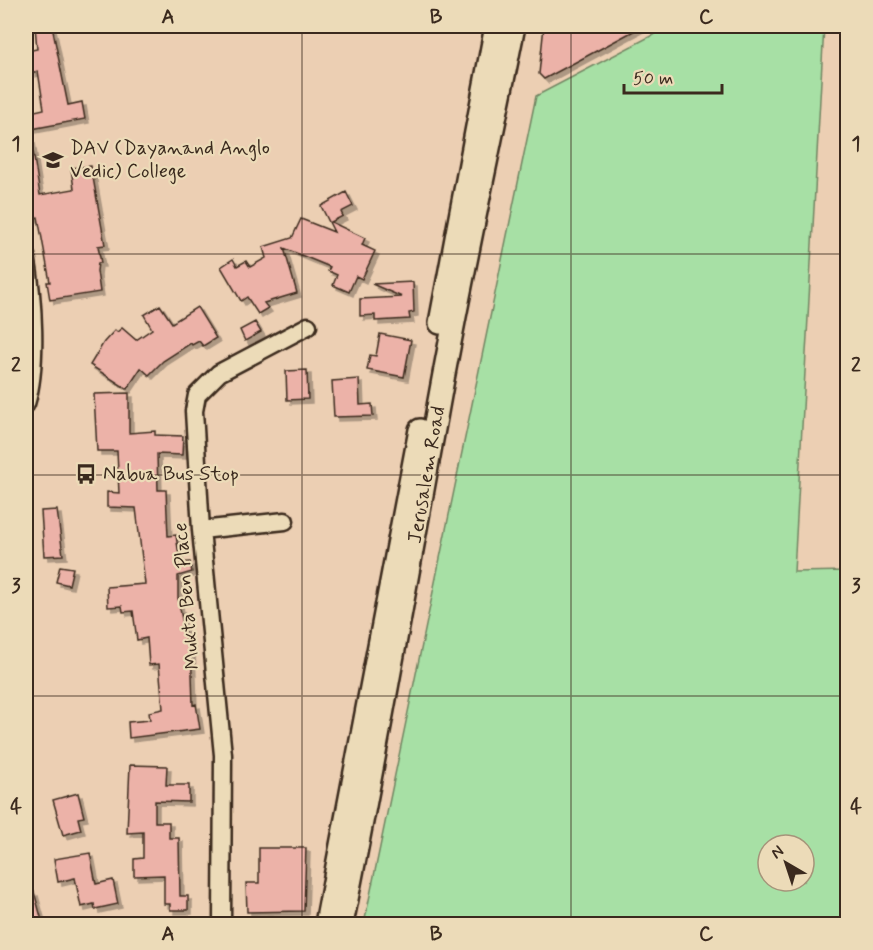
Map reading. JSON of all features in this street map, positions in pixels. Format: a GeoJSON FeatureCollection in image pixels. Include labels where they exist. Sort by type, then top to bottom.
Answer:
{"type":"FeatureCollection","features":[{"type":"Feature","properties":{"kind":"main road","name":"Jerusalem Road"},"geometry":{"type":"LineString","coordinates":[[326,924],[496,26]]}},
{"type":"Feature","properties":{"kind":"main road","name":"Jerusalem Road"},"geometry":{"type":"LineString","coordinates":[[342,924],[390,662],[416,542],[436,417],[514,26]]}},
{"type":"Feature","properties":{"kind":"street"},"geometry":{"type":"LineString","coordinates":[[26,255],[33,326],[30,385],[26,404]]}},
{"type":"Feature","properties":{"kind":"street","name":"Mukta Ben Place"},"geometry":{"type":"LineString","coordinates":[[222,924],[223,755],[201,530],[194,411],[197,395],[219,373],[308,326]]}},
{"type":"Feature","properties":{"kind":"street"},"geometry":{"type":"LineString","coordinates":[[201,530],[285,521]]}},
{"type":"Feature","properties":{"kind":"green space"},"geometry":{"type":"Polygon","coordinates":[[[670,26],[824,26],[794,572],[847,571],[847,924],[364,924],[536,96],[670,26]]]}},
{"type":"Feature","properties":{"kind":"building"},"geometry":{"type":"Polygon","coordinates":[[[35,26],[52,26],[68,105],[82,102],[85,119],[26,130],[26,113],[44,109],[38,71],[31,73],[27,51],[37,49],[35,26]]]}},
{"type":"Feature","properties":{"kind":"building"},"geometry":{"type":"Polygon","coordinates":[[[544,26],[643,26],[544,79],[539,74],[544,26]]]}},
{"type":"Feature","properties":{"kind":"building"},"geometry":{"type":"Polygon","coordinates":[[[31,139],[40,195],[74,189],[71,168],[91,166],[105,245],[98,246],[101,263],[98,263],[97,271],[100,292],[50,300],[47,282],[50,282],[38,217],[27,219],[26,140],[31,139]]]}},
{"type":"Feature","properties":{"kind":"building"},"geometry":{"type":"Polygon","coordinates":[[[346,192],[353,206],[341,212],[343,216],[331,222],[365,238],[362,245],[375,251],[362,279],[356,276],[349,292],[333,285],[337,275],[328,271],[330,267],[284,248],[297,293],[264,303],[268,308],[258,314],[247,297],[241,301],[221,267],[233,259],[237,266],[246,261],[250,267],[266,258],[263,247],[292,238],[301,219],[334,232],[321,206],[346,192]]]}},
{"type":"Feature","properties":{"kind":"building"},"geometry":{"type":"Polygon","coordinates":[[[413,282],[414,312],[409,313],[410,319],[375,321],[375,315],[360,316],[360,299],[402,297],[372,284],[413,282]]]}},
{"type":"Feature","properties":{"kind":"building"},"geometry":{"type":"Polygon","coordinates":[[[160,305],[172,323],[197,307],[216,338],[203,346],[199,341],[192,345],[191,343],[163,361],[149,375],[141,368],[127,389],[90,365],[104,342],[115,330],[117,332],[122,328],[136,340],[152,329],[144,315],[160,305]]]}},
{"type":"Feature","properties":{"kind":"building"},"geometry":{"type":"Polygon","coordinates":[[[255,322],[261,332],[245,341],[240,330],[255,322]]]}},
{"type":"Feature","properties":{"kind":"building"},"geometry":{"type":"Polygon","coordinates":[[[380,334],[411,340],[404,377],[367,370],[370,355],[376,356],[380,334]]]}},
{"type":"Feature","properties":{"kind":"building"},"geometry":{"type":"Polygon","coordinates":[[[307,370],[308,399],[287,400],[286,371],[307,370]]]}},
{"type":"Feature","properties":{"kind":"building"},"geometry":{"type":"Polygon","coordinates":[[[359,379],[360,405],[372,404],[373,416],[334,417],[332,381],[359,379]]]}},
{"type":"Feature","properties":{"kind":"building"},"geometry":{"type":"Polygon","coordinates":[[[129,393],[129,433],[155,431],[155,435],[183,436],[182,455],[157,454],[158,490],[166,490],[168,536],[176,535],[180,563],[190,562],[192,572],[178,576],[178,598],[187,646],[191,645],[193,705],[196,704],[200,729],[129,738],[128,722],[150,720],[149,712],[163,709],[159,664],[149,665],[147,638],[137,640],[133,611],[123,612],[122,606],[108,607],[107,587],[145,584],[136,508],[107,507],[107,492],[119,493],[117,451],[97,451],[94,394],[129,393]]]}},
{"type":"Feature","properties":{"kind":"building"},"geometry":{"type":"Polygon","coordinates":[[[57,510],[63,555],[44,556],[41,511],[57,510]]]}},
{"type":"Feature","properties":{"kind":"building"},"geometry":{"type":"Polygon","coordinates":[[[60,566],[73,568],[69,585],[56,582],[60,566]]]}},
{"type":"Feature","properties":{"kind":"building"},"geometry":{"type":"Polygon","coordinates":[[[130,765],[167,766],[166,785],[189,785],[189,802],[155,801],[155,822],[169,822],[169,838],[179,838],[180,896],[188,896],[188,910],[170,910],[170,904],[164,904],[164,875],[134,876],[134,859],[143,858],[143,832],[127,833],[130,765]]]}},
{"type":"Feature","properties":{"kind":"building"},"geometry":{"type":"Polygon","coordinates":[[[78,793],[84,817],[78,818],[81,830],[63,835],[53,800],[78,793]]]}},
{"type":"Feature","properties":{"kind":"building"},"geometry":{"type":"Polygon","coordinates":[[[259,848],[306,848],[304,911],[247,912],[246,883],[259,883],[259,848]]]}},
{"type":"Feature","properties":{"kind":"building"},"geometry":{"type":"Polygon","coordinates":[[[90,853],[96,884],[113,880],[118,904],[95,909],[94,904],[81,907],[75,878],[58,882],[54,859],[90,853]]]}},
{"type":"Feature","properties":{"kind":"building"},"geometry":{"type":"Polygon","coordinates":[[[34,892],[43,924],[26,924],[26,894],[34,892]]]}},
{"type":"Feature","properties":{"kind":"place","name":"DAV (Dayanand Anglo Vedic) College"},"geometry":{"type":"Point","coordinates":[53,160]}},
{"type":"Feature","properties":{"kind":"place","name":"Nabua Bus Stop"},"geometry":{"type":"Point","coordinates":[86,474]}}]}
